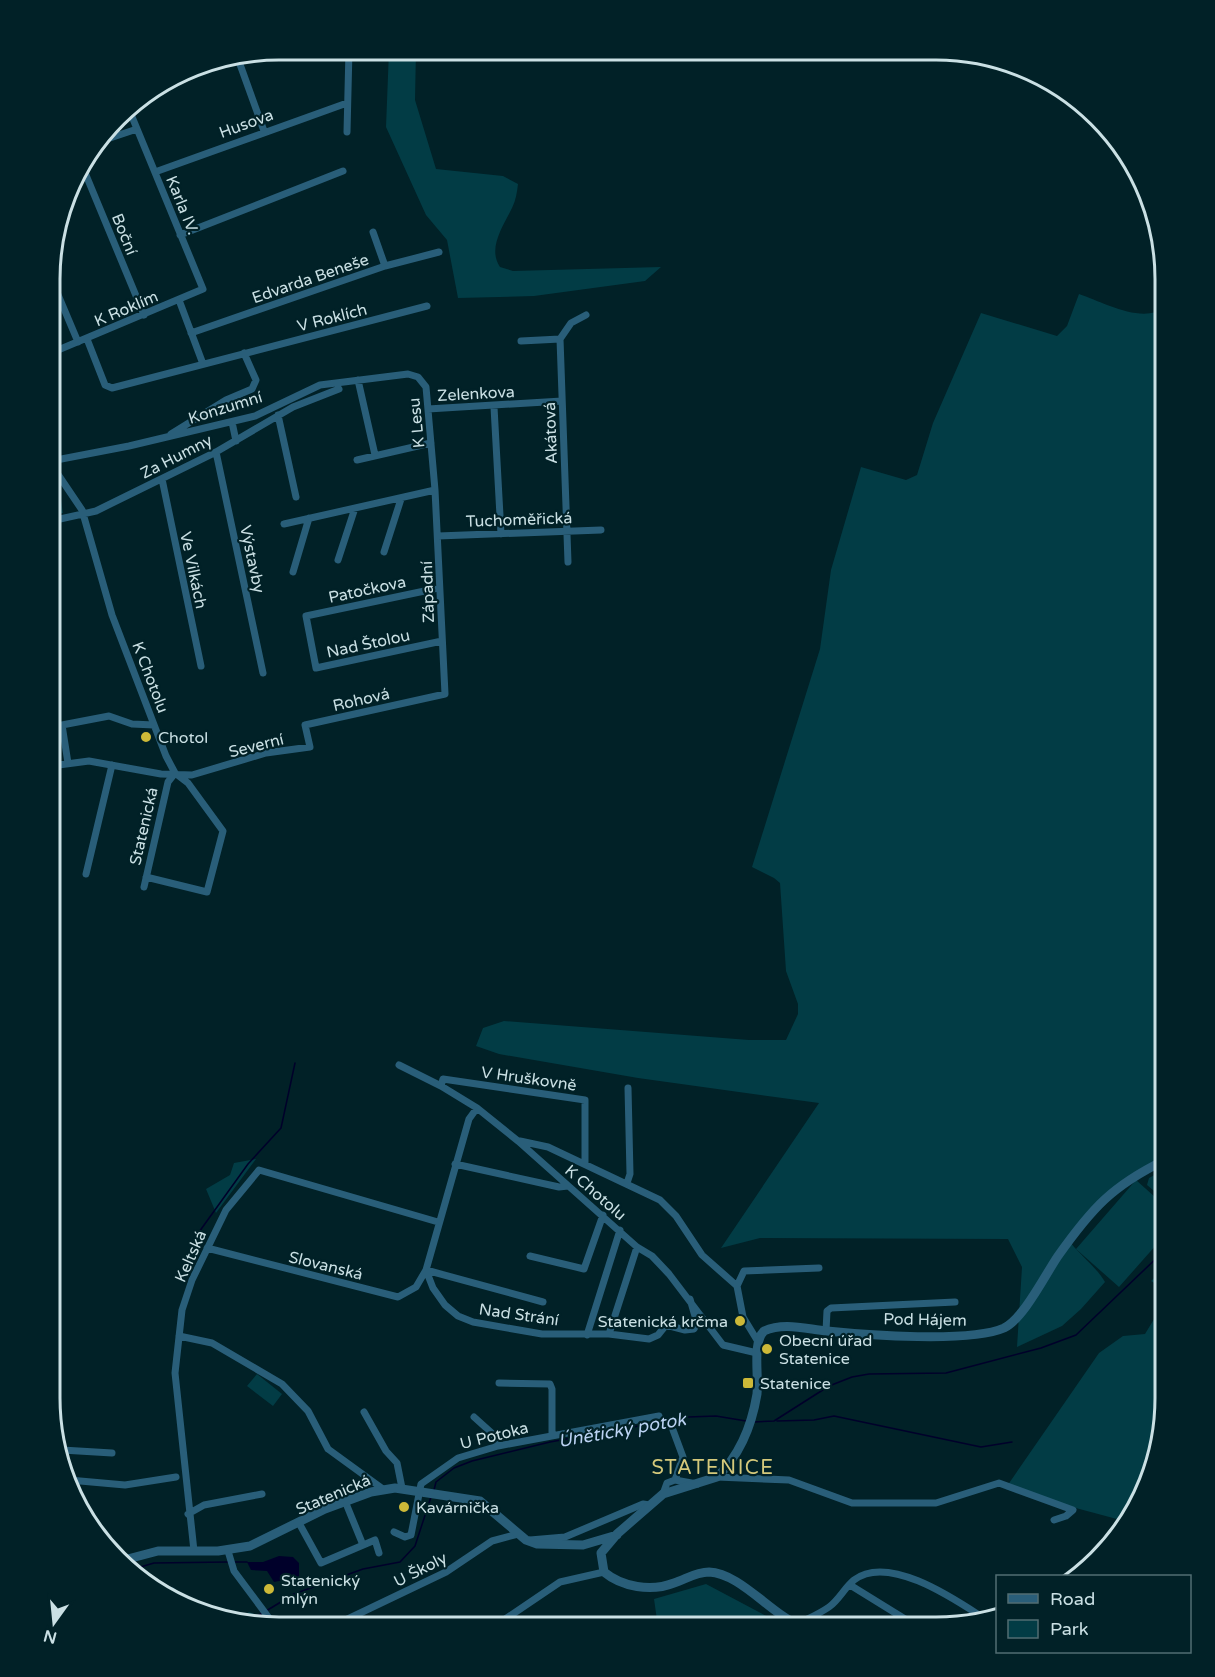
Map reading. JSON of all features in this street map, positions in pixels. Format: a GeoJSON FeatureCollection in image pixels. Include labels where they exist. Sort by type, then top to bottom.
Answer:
{"type":"FeatureCollection","features":[{"type":"Feature","properties":{"kind":"street"},"geometry":{"type":"LineString","coordinates":[[347,132],[349,60]]}},
{"type":"Feature","properties":{"kind":"street"},"geometry":{"type":"LineString","coordinates":[[240,63],[264,131]]}},
{"type":"Feature","properties":{"kind":"street","name":"Husova"},"geometry":{"type":"LineString","coordinates":[[155,172],[347,103]]}},
{"type":"Feature","properties":{"kind":"street","name":"Karla IV."},"geometry":{"type":"LineString","coordinates":[[132,117],[202,289],[179,300]]}},
{"type":"Feature","properties":{"kind":"street"},"geometry":{"type":"LineString","coordinates":[[112,137],[137,129]]}},
{"type":"Feature","properties":{"kind":"street"},"geometry":{"type":"LineString","coordinates":[[180,235],[343,171]]}},
{"type":"Feature","properties":{"kind":"street","name":"Boční"},"geometry":{"type":"LineString","coordinates":[[86,175],[144,315]]}},
{"type":"Feature","properties":{"kind":"street"},"geometry":{"type":"LineString","coordinates":[[374,232],[385,266]]}},
{"type":"Feature","properties":{"kind":"street","name":"Edvarda Beneše"},"geometry":{"type":"LineString","coordinates":[[191,333],[385,266],[439,252]]}},
{"type":"Feature","properties":{"kind":"street"},"geometry":{"type":"LineString","coordinates":[[60,299],[78,342]]}},
{"type":"Feature","properties":{"kind":"street","name":"K Roklím"},"geometry":{"type":"LineString","coordinates":[[60,349],[179,300],[203,364]]}},
{"type":"Feature","properties":{"kind":"street","name":"V Roklích"},"geometry":{"type":"LineString","coordinates":[[244,353],[427,306]]}},
{"type":"Feature","properties":{"kind":"street"},"geometry":{"type":"LineString","coordinates":[[521,341],[560,339],[571,323],[586,315]]}},
{"type":"Feature","properties":{"kind":"street","name":"K Roklím"},"geometry":{"type":"LineString","coordinates":[[87,339],[105,385],[109,388],[244,353]]}},
{"type":"Feature","properties":{"kind":"street","name":"Akátová"},"geometry":{"type":"LineString","coordinates":[[560,339],[568,562]]}},
{"type":"Feature","properties":{"kind":"street","name":"Konzumní"},"geometry":{"type":"LineString","coordinates":[[164,438],[226,400],[252,389],[256,380],[244,353]]}},
{"type":"Feature","properties":{"kind":"street","name":"K Lesu"},"geometry":{"type":"LineString","coordinates":[[326,384],[415,375],[426,387],[435,490]]}},
{"type":"Feature","properties":{"kind":"street"},"geometry":{"type":"LineString","coordinates":[[358,380],[375,456]]}},
{"type":"Feature","properties":{"kind":"street","name":"Konzumní"},"geometry":{"type":"LineString","coordinates":[[60,461],[255,416],[326,384]]}},
{"type":"Feature","properties":{"kind":"street","name":"Za Humny"},"geometry":{"type":"LineString","coordinates":[[60,520],[83,516],[216,452],[293,407],[339,389]]}},
{"type":"Feature","properties":{"kind":"street"},"geometry":{"type":"LineString","coordinates":[[291,398],[293,407]]}},
{"type":"Feature","properties":{"kind":"street","name":"Zelenkova"},"geometry":{"type":"LineString","coordinates":[[428,409],[494,407],[562,401]]}},
{"type":"Feature","properties":{"kind":"street"},"geometry":{"type":"LineString","coordinates":[[494,407],[501,534]]}},
{"type":"Feature","properties":{"kind":"street"},"geometry":{"type":"LineString","coordinates":[[278,415],[296,497]]}},
{"type":"Feature","properties":{"kind":"street"},"geometry":{"type":"LineString","coordinates":[[232,422],[236,441]]}},
{"type":"Feature","properties":{"kind":"street"},"geometry":{"type":"LineString","coordinates":[[357,460],[431,443]]}},
{"type":"Feature","properties":{"kind":"street","name":"Výstavby"},"geometry":{"type":"LineString","coordinates":[[216,452],[263,673]]}},
{"type":"Feature","properties":{"kind":"street","name":"K Chotolu"},"geometry":{"type":"LineString","coordinates":[[60,478],[79,503],[112,615],[175,773],[188,783],[223,831],[207,892],[146,877]]}},
{"type":"Feature","properties":{"kind":"street","name":"Ve Vilkách"},"geometry":{"type":"LineString","coordinates":[[162,479],[201,666]]}},
{"type":"Feature","properties":{"kind":"street"},"geometry":{"type":"LineString","coordinates":[[284,524],[435,490]]}},
{"type":"Feature","properties":{"kind":"street","name":"Západní"},"geometry":{"type":"LineString","coordinates":[[435,490],[445,694]]}},
{"type":"Feature","properties":{"kind":"street"},"geometry":{"type":"LineString","coordinates":[[384,552],[400,499]]}},
{"type":"Feature","properties":{"kind":"street"},"geometry":{"type":"LineString","coordinates":[[338,560],[355,508]]}},
{"type":"Feature","properties":{"kind":"street"},"geometry":{"type":"LineString","coordinates":[[293,572],[309,518]]}},
{"type":"Feature","properties":{"kind":"street","name":"Tuchoměřická"},"geometry":{"type":"LineString","coordinates":[[438,536],[601,530]]}},
{"type":"Feature","properties":{"kind":"street","name":"Patočkova"},"geometry":{"type":"LineString","coordinates":[[306,616],[434,589]]}},
{"type":"Feature","properties":{"kind":"street","name":"Nad Štolou"},"geometry":{"type":"LineString","coordinates":[[306,616],[316,668],[442,641]]}},
{"type":"Feature","properties":{"kind":"street","name":"Rohová"},"geometry":{"type":"LineString","coordinates":[[310,747],[305,725],[445,694]]}},
{"type":"Feature","properties":{"kind":"street"},"geometry":{"type":"LineString","coordinates":[[68,763],[62,725],[109,716],[132,724],[154,725]]}},
{"type":"Feature","properties":{"kind":"street","name":"Severní"},"geometry":{"type":"LineString","coordinates":[[60,764],[89,761],[161,774],[206,773],[266,753],[310,747]]}},
{"type":"Feature","properties":{"kind":"street"},"geometry":{"type":"LineString","coordinates":[[86,874],[112,765]]}},
{"type":"Feature","properties":{"kind":"street","name":"Statenická"},"geometry":{"type":"LineString","coordinates":[[144,887],[168,782],[175,773]]}},
{"type":"Feature","properties":{"kind":"street","name":"K Chotolu"},"geometry":{"type":"LineString","coordinates":[[399,1065],[442,1083],[477,1108],[652,1257],[690,1299],[723,1345],[757,1353]]}},
{"type":"Feature","properties":{"kind":"street","name":"V Hruškovně"},"geometry":{"type":"LineString","coordinates":[[442,1083],[585,1100],[585,1163]]}},
{"type":"Feature","properties":{"kind":"street"},"geometry":{"type":"LineString","coordinates":[[627,1183],[630,1174],[628,1088]]}},
{"type":"Feature","properties":{"kind":"street"},"geometry":{"type":"LineString","coordinates":[[477,1108],[469,1119],[426,1270],[543,1302]]}},
{"type":"Feature","properties":{"kind":"street"},"geometry":{"type":"LineString","coordinates":[[518,1141],[548,1147],[660,1200],[676,1216],[702,1255],[736,1286],[742,1317],[757,1340],[759,1373],[749,1428],[738,1450],[717,1477]]}},
{"type":"Feature","properties":{"kind":"street"},"geometry":{"type":"LineString","coordinates":[[455,1164],[559,1187],[568,1186]]}},
{"type":"Feature","properties":{"kind":"street","name":"Pod Hájem"},"geometry":{"type":"LineString","coordinates":[[757,1340],[762,1332],[770,1328],[791,1326],[826,1331],[961,1336],[1006,1327],[1020,1313],[1059,1255],[1101,1201],[1138,1173],[1155,1165]]}},
{"type":"Feature","properties":{"kind":"street","name":"Keltská"},"geometry":{"type":"LineString","coordinates":[[194,1551],[188,1514],[175,1373],[182,1310],[192,1280],[226,1210],[259,1170],[438,1222]]}},
{"type":"Feature","properties":{"kind":"street"},"geometry":{"type":"LineString","coordinates":[[530,1256],[584,1269],[603,1215]]}},
{"type":"Feature","properties":{"kind":"street"},"geometry":{"type":"LineString","coordinates":[[587,1335],[620,1230]]}},
{"type":"Feature","properties":{"kind":"street"},"geometry":{"type":"LineString","coordinates":[[609,1334],[638,1247]]}},
{"type":"Feature","properties":{"kind":"street","name":"Slovanská"},"geometry":{"type":"LineString","coordinates":[[207,1248],[398,1297],[416,1287],[426,1270]]}},
{"type":"Feature","properties":{"kind":"street"},"geometry":{"type":"LineString","coordinates":[[736,1286],[744,1271],[819,1268]]}},
{"type":"Feature","properties":{"kind":"street","name":"Nad Strání"},"geometry":{"type":"LineString","coordinates":[[426,1270],[433,1288],[445,1305],[458,1316],[473,1322],[542,1334],[609,1334],[649,1339],[658,1335],[666,1324],[685,1330],[694,1329],[697,1323],[690,1299]]}},
{"type":"Feature","properties":{"kind":"street"},"geometry":{"type":"LineString","coordinates":[[826,1331],[827,1311],[831,1308],[955,1302]]}},
{"type":"Feature","properties":{"kind":"street"},"geometry":{"type":"LineString","coordinates":[[179,1336],[212,1343],[282,1384],[308,1411],[328,1449],[383,1489]]}},
{"type":"Feature","properties":{"kind":"street"},"geometry":{"type":"LineString","coordinates":[[499,1383],[550,1384],[552,1389],[552,1435]]}},
{"type":"Feature","properties":{"kind":"street"},"geometry":{"type":"LineString","coordinates":[[364,1412],[386,1451],[397,1463],[402,1488]]}},
{"type":"Feature","properties":{"kind":"street","name":"U Potoka"},"geometry":{"type":"LineString","coordinates":[[423,1492],[422,1484],[458,1458],[498,1446],[659,1416]]}},
{"type":"Feature","properties":{"kind":"street"},"geometry":{"type":"LineString","coordinates":[[474,1417],[494,1435],[498,1446]]}},
{"type":"Feature","properties":{"kind":"street"},"geometry":{"type":"LineString","coordinates":[[673,1430],[683,1457],[675,1480]]}},
{"type":"Feature","properties":{"kind":"street"},"geometry":{"type":"LineString","coordinates":[[66,1450],[112,1453]]}},
{"type":"Feature","properties":{"kind":"street"},"geometry":{"type":"LineString","coordinates":[[787,1617],[738,1584],[711,1572],[696,1574],[672,1584],[653,1587],[632,1586],[614,1580],[604,1572],[601,1553],[617,1534],[663,1494],[717,1477],[789,1480],[852,1503],[936,1503],[999,1483],[1073,1509],[1066,1516],[1054,1520]]}},
{"type":"Feature","properties":{"kind":"street"},"geometry":{"type":"LineString","coordinates":[[77,1481],[125,1485],[176,1478]]}},
{"type":"Feature","properties":{"kind":"street"},"geometry":{"type":"LineString","coordinates":[[663,1494],[668,1483],[675,1480],[697,1484]]}},
{"type":"Feature","properties":{"kind":"street","name":"Statenická"},"geometry":{"type":"LineString","coordinates":[[131,1559],[158,1551],[194,1551],[229,1555],[345,1502],[383,1489],[402,1488],[480,1501],[522,1537]]}},
{"type":"Feature","properties":{"kind":"street"},"geometry":{"type":"LineString","coordinates":[[394,1532],[405,1537],[411,1535],[423,1492]]}},
{"type":"Feature","properties":{"kind":"street"},"geometry":{"type":"LineString","coordinates":[[188,1514],[204,1505],[262,1494]]}},
{"type":"Feature","properties":{"kind":"street"},"geometry":{"type":"LineString","coordinates":[[345,1502],[363,1545]]}},
{"type":"Feature","properties":{"kind":"street","name":"U Školy"},"geometry":{"type":"LineString","coordinates":[[352,1617],[446,1572],[492,1541],[522,1537],[565,1537],[643,1504],[650,1504]]}},
{"type":"Feature","properties":{"kind":"street"},"geometry":{"type":"LineString","coordinates":[[299,1523],[321,1563],[375,1540],[379,1553]]}},
{"type":"Feature","properties":{"kind":"street"},"geometry":{"type":"LineString","coordinates":[[522,1537],[537,1544],[583,1545],[617,1534]]}},
{"type":"Feature","properties":{"kind":"street"},"geometry":{"type":"LineString","coordinates":[[583,1545],[601,1553]]}},
{"type":"Feature","properties":{"kind":"street"},"geometry":{"type":"LineString","coordinates":[[229,1555],[232,1568],[268,1617]]}},
{"type":"Feature","properties":{"kind":"street"},"geometry":{"type":"LineString","coordinates":[[814,1617],[830,1607],[855,1580],[879,1570],[946,1593],[977,1613]]}},
{"type":"Feature","properties":{"kind":"street"},"geometry":{"type":"LineString","coordinates":[[508,1617],[560,1582],[604,1572]]}},
{"type":"Feature","properties":{"kind":"street"},"geometry":{"type":"LineString","coordinates":[[850,1585],[901,1617]]}},
{"type":"Feature","properties":{"kind":"green space"},"geometry":{"type":"Polygon","coordinates":[[[389,60],[416,60],[415,100],[436,169],[503,176],[518,184],[514,202],[496,244],[496,260],[500,267],[513,271],[661,267],[645,281],[534,296],[458,298],[447,240],[426,215],[386,127],[389,60]]]}},
{"type":"Feature","properties":{"kind":"green space"},"geometry":{"type":"Polygon","coordinates":[[[1079,294],[1134,313],[1155,312],[1155,1163],[1116,1187],[1067,1238],[1105,1282],[1062,1326],[1017,1347],[1022,1267],[1008,1239],[760,1238],[721,1248],[819,1103],[638,1078],[499,1054],[476,1046],[483,1028],[504,1021],[749,1040],[786,1040],[798,1014],[798,1004],[786,971],[780,883],[752,867],[820,649],[831,570],[861,467],[906,480],[917,475],[933,423],[981,313],[1057,336],[1067,326],[1079,294]]]}},
{"type":"Feature","properties":{"kind":"green space"},"geometry":{"type":"Polygon","coordinates":[[[60,494],[63,513],[60,513],[60,494]]]}},
{"type":"Feature","properties":{"kind":"green space"},"geometry":{"type":"Polygon","coordinates":[[[256,1159],[216,1213],[206,1189],[230,1175],[234,1163],[256,1159]]]}},
{"type":"Feature","properties":{"kind":"green space"},"geometry":{"type":"Polygon","coordinates":[[[1155,1175],[1155,1192],[1147,1185],[1149,1178],[1155,1175]]]}},
{"type":"Feature","properties":{"kind":"green space"},"geometry":{"type":"Polygon","coordinates":[[[1136,1180],[1155,1197],[1155,1246],[1119,1287],[1076,1249],[1136,1180]]]}},
{"type":"Feature","properties":{"kind":"green space"},"geometry":{"type":"Polygon","coordinates":[[[1155,1318],[1155,1412],[1151,1441],[1138,1482],[1118,1519],[1005,1489],[1099,1353],[1123,1336],[1145,1334],[1155,1318]]]}},
{"type":"Feature","properties":{"kind":"green space"},"geometry":{"type":"Polygon","coordinates":[[[257,1374],[282,1394],[273,1406],[247,1386],[257,1374]]]}},
{"type":"Feature","properties":{"kind":"green space"},"geometry":{"type":"Polygon","coordinates":[[[706,1584],[768,1617],[657,1617],[654,1599],[706,1584]]]}},
{"type":"Feature","properties":{"kind":"shaded area"},"geometry":{"type":"Polygon","coordinates":[[[279,1556],[293,1557],[299,1563],[299,1577],[274,1582],[267,1571],[251,1570],[247,1562],[263,1562],[279,1556]]]}},
{"type":"Feature","properties":{"kind":"waterway"},"geometry":{"type":"LineString","coordinates":[[194,1239],[248,1164],[281,1128],[295,1063]]}},
{"type":"Feature","properties":{"kind":"waterway","name":"Únětický potok"},"geometry":{"type":"LineString","coordinates":[[753,1422],[774,1421],[829,1386],[852,1377],[869,1374],[946,1373],[1041,1348],[1076,1335],[1155,1260]]}},
{"type":"Feature","properties":{"kind":"waterway","name":"Únětický potok"},"geometry":{"type":"LineString","coordinates":[[434,1490],[436,1482],[454,1468],[472,1461],[550,1442],[688,1417],[716,1416],[746,1421]]}},
{"type":"Feature","properties":{"kind":"waterway"},"geometry":{"type":"LineString","coordinates":[[777,1421],[814,1420],[834,1416],[981,1447],[1012,1442]]}},
{"type":"Feature","properties":{"kind":"waterway","name":"Únětický potok"},"geometry":{"type":"LineString","coordinates":[[266,1611],[294,1594],[363,1569],[400,1562],[415,1546],[431,1497]]}},
{"type":"Feature","properties":{"kind":"waterway"},"geometry":{"type":"LineString","coordinates":[[140,1567],[154,1563],[228,1562]]}},
{"type":"Feature","properties":{"kind":"waterway"},"geometry":{"type":"LineString","coordinates":[[233,1562],[247,1562]]}},
{"type":"Feature","properties":{"kind":"waterway","name":"Únětický potok"},"geometry":{"type":"LineString","coordinates":[[257,1616],[262,1613]]}},
{"type":"Feature","properties":{"kind":"place","name":"Chotol"},"geometry":{"type":"Point","coordinates":[146,737]}},
{"type":"Feature","properties":{"kind":"place","name":"Statenická krčma"},"geometry":{"type":"Point","coordinates":[740,1321]}},
{"type":"Feature","properties":{"kind":"place","name":"Obecní úřad Statenice"},"geometry":{"type":"Point","coordinates":[767,1349]}},
{"type":"Feature","properties":{"kind":"place","name":"Statenice"},"geometry":{"type":"Point","coordinates":[748,1383]}},
{"type":"Feature","properties":{"kind":"place","name":"Kavárnička"},"geometry":{"type":"Point","coordinates":[404,1507]}},
{"type":"Feature","properties":{"kind":"place","name":"Statenický mlýn"},"geometry":{"type":"Point","coordinates":[269,1589]}},
{"type":"Feature","properties":{"kind":"district","name":"STATENICE"},"geometry":{"type":"Point","coordinates":[713,1467]}}]}
